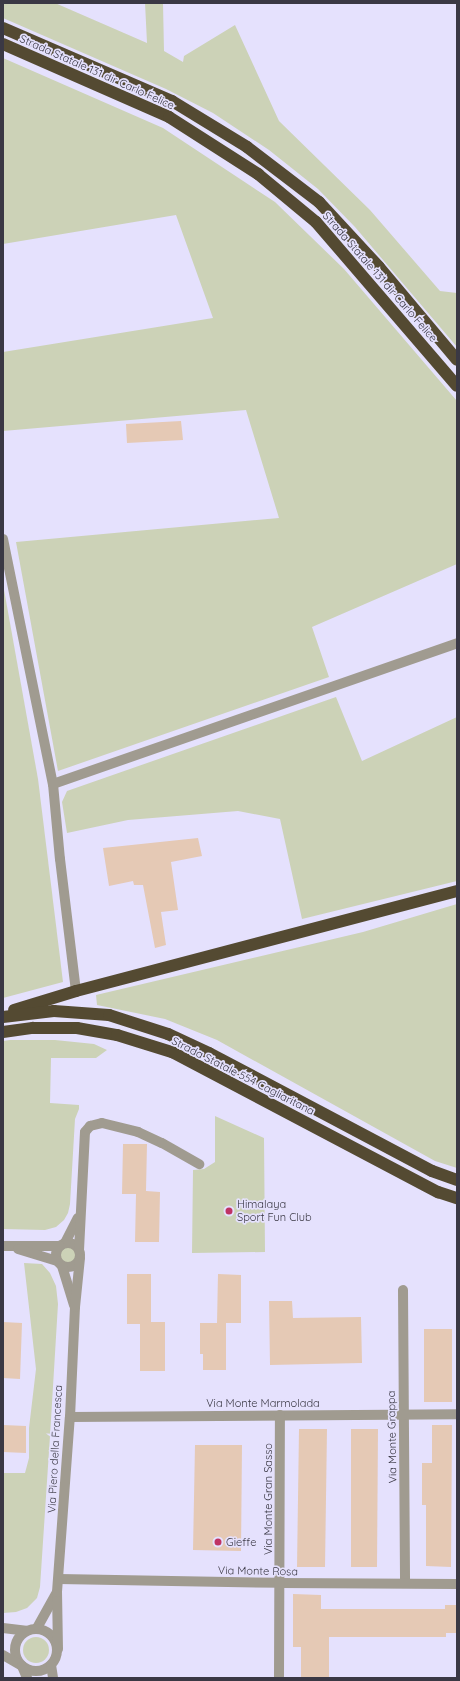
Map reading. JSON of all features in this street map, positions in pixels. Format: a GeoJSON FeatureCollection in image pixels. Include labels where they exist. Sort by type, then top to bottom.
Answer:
{"type":"FeatureCollection","features":[{"type":"Feature","properties":{"kind":"highway","name":"Strada Statale 131 dir Carlo Felice"},"geometry":{"type":"LineString","coordinates":[[3,28],[172,101],[247,147],[319,202],[379,267],[457,360]]}},
{"type":"Feature","properties":{"kind":"highway","name":"Strada Statale 131 dir Carlo Felice"},"geometry":{"type":"LineString","coordinates":[[3,44],[169,117],[258,174],[316,222],[457,386]]}},
{"type":"Feature","properties":{"kind":"highway"},"geometry":{"type":"LineString","coordinates":[[3,1013],[76,991],[457,891]]}},
{"type":"Feature","properties":{"kind":"highway","name":"Strada Statale 554 Cagliaritana"},"geometry":{"type":"LineString","coordinates":[[3,1017],[54,1011],[109,1015],[168,1034],[216,1056],[432,1171],[457,1180]]}},
{"type":"Feature","properties":{"kind":"highway","name":"Strada Statale 554 Cagliaritana"},"geometry":{"type":"LineString","coordinates":[[3,1032],[32,1028],[77,1028],[118,1035],[172,1052],[438,1192],[457,1198]]}},
{"type":"Feature","properties":{"kind":"highway"},"geometry":{"type":"LineString","coordinates":[[438,1192],[457,1202]]}},
{"type":"Feature","properties":{"kind":"street"},"geometry":{"type":"LineString","coordinates":[[3,538],[53,784],[60,859],[76,991]]}},
{"type":"Feature","properties":{"kind":"street"},"geometry":{"type":"LineString","coordinates":[[53,784],[457,643]]}},
{"type":"Feature","properties":{"kind":"street","name":"Via Piero della Francesca"},"geometry":{"type":"LineString","coordinates":[[51,1665],[55,1660],[58,1649],[57,1592],[70,1417],[75,1307],[80,1254],[80,1214],[85,1132],[90,1126],[102,1122],[138,1132],[162,1143],[199,1164]]}},
{"type":"Feature","properties":{"kind":"street","name":"Via Piero della Francesca"},"geometry":{"type":"LineString","coordinates":[[75,1307],[56,1254],[80,1214]]}},
{"type":"Feature","properties":{"kind":"street"},"geometry":{"type":"LineString","coordinates":[[73,1244],[80,1254],[73,1266],[7,1246],[73,1244]]}},
{"type":"Feature","properties":{"kind":"street","name":"Via Monte Grappa"},"geometry":{"type":"LineString","coordinates":[[403,1290],[405,1583]]}},
{"type":"Feature","properties":{"kind":"street","name":"Via Monte Marmolada"},"geometry":{"type":"LineString","coordinates":[[70,1417],[457,1414]]}},
{"type":"Feature","properties":{"kind":"street","name":"Via Monte Gran Sasso"},"geometry":{"type":"LineString","coordinates":[[279,1678],[280,1415]]}},
{"type":"Feature","properties":{"kind":"street","name":"Via Monte Rosa"},"geometry":{"type":"LineString","coordinates":[[59,1579],[280,1583],[457,1584]]}},
{"type":"Feature","properties":{"kind":"street","name":"Via Piero della Francesca"},"geometry":{"type":"LineString","coordinates":[[37,1628],[57,1592]]}},
{"type":"Feature","properties":{"kind":"street"},"geometry":{"type":"LineString","coordinates":[[3,1628],[26,1631],[37,1628],[43,1630],[53,1637],[58,1649]]}},
{"type":"Feature","properties":{"kind":"street"},"geometry":{"type":"LineString","coordinates":[[26,1631],[21,1635],[15,1646],[17,1658],[27,1678]]}},
{"type":"Feature","properties":{"kind":"street"},"geometry":{"type":"LineString","coordinates":[[3,1656],[31,1670],[39,1671],[51,1665],[53,1678]]}},
{"type":"Feature","properties":{"kind":"green space"},"geometry":{"type":"Polygon","coordinates":[[[3,3],[55,3],[147,43],[145,3],[163,3],[164,51],[183,62],[184,56],[235,25],[279,121],[370,210],[440,291],[457,293],[457,347],[355,227],[318,189],[269,150],[213,113],[166,89],[3,18],[3,3]]]}},
{"type":"Feature","properties":{"kind":"green space"},"geometry":{"type":"Polygon","coordinates":[[[3,58],[163,128],[275,202],[344,269],[457,401],[457,564],[312,627],[329,677],[58,771],[16,542],[279,518],[246,410],[3,431],[3,352],[213,318],[176,215],[3,244],[3,58]]]}},
{"type":"Feature","properties":{"kind":"green space"},"geometry":{"type":"Polygon","coordinates":[[[3,584],[38,779],[63,982],[3,998],[3,584]]]}},
{"type":"Feature","properties":{"kind":"green space"},"geometry":{"type":"Polygon","coordinates":[[[336,697],[362,761],[457,717],[457,881],[302,919],[280,819],[238,811],[128,820],[67,833],[62,802],[67,791],[336,697]]]}},
{"type":"Feature","properties":{"kind":"green space"},"geometry":{"type":"Polygon","coordinates":[[[457,904],[457,1168],[435,1161],[217,1040],[165,1019],[97,1005],[96,995],[363,932],[457,904]]]}},
{"type":"Feature","properties":{"kind":"green space"},"geometry":{"type":"Polygon","coordinates":[[[55,1040],[94,1044],[107,1050],[96,1058],[51,1058],[50,1103],[79,1105],[79,1109],[75,1119],[70,1204],[68,1213],[64,1220],[56,1227],[45,1230],[3,1229],[3,1041],[55,1040]]]}},
{"type":"Feature","properties":{"kind":"green space","name":"Himalaya Sport Fun Club"},"geometry":{"type":"Polygon","coordinates":[[[215,1116],[264,1138],[265,1252],[192,1253],[193,1170],[204,1169],[215,1162],[215,1116]]]}},
{"type":"Feature","properties":{"kind":"green space"},"geometry":{"type":"Polygon","coordinates":[[[64,1246],[72,1246],[77,1251],[75,1262],[72,1264],[64,1264],[59,1259],[59,1251],[64,1246]]]}},
{"type":"Feature","properties":{"kind":"green space"},"geometry":{"type":"Polygon","coordinates":[[[24,1263],[42,1264],[50,1273],[56,1286],[58,1304],[40,1587],[37,1598],[27,1608],[16,1612],[3,1613],[3,1473],[25,1473],[29,1458],[29,1428],[36,1369],[24,1263]]]}},
{"type":"Feature","properties":{"kind":"green space"},"geometry":{"type":"Polygon","coordinates":[[[36,1637],[45,1641],[49,1650],[45,1659],[36,1663],[27,1659],[23,1650],[27,1641],[36,1637]]]}},
{"type":"Feature","properties":{"kind":"building"},"geometry":{"type":"Polygon","coordinates":[[[181,421],[183,440],[127,443],[126,424],[181,421]]]}},
{"type":"Feature","properties":{"kind":"building"},"geometry":{"type":"Polygon","coordinates":[[[198,838],[202,856],[171,862],[178,910],[161,912],[166,945],[155,948],[143,885],[134,885],[133,881],[109,886],[103,848],[198,838]]]}},
{"type":"Feature","properties":{"kind":"building"},"geometry":{"type":"Polygon","coordinates":[[[123,1144],[147,1144],[146,1191],[160,1192],[159,1242],[135,1242],[136,1194],[122,1194],[123,1144]]]}},
{"type":"Feature","properties":{"kind":"building"},"geometry":{"type":"Polygon","coordinates":[[[127,1274],[151,1274],[151,1322],[165,1322],[165,1371],[140,1371],[140,1324],[127,1324],[127,1274]]]}},
{"type":"Feature","properties":{"kind":"building"},"geometry":{"type":"Polygon","coordinates":[[[218,1274],[241,1275],[241,1323],[217,1323],[218,1274]]]}},
{"type":"Feature","properties":{"kind":"building"},"geometry":{"type":"Polygon","coordinates":[[[269,1301],[292,1301],[293,1318],[361,1317],[362,1363],[270,1365],[269,1301]]]}},
{"type":"Feature","properties":{"kind":"building"},"geometry":{"type":"Polygon","coordinates":[[[3,1322],[22,1323],[20,1379],[3,1378],[3,1322]]]}},
{"type":"Feature","properties":{"kind":"building"},"geometry":{"type":"Polygon","coordinates":[[[200,1323],[226,1323],[226,1370],[203,1370],[203,1354],[200,1354],[200,1323]]]}},
{"type":"Feature","properties":{"kind":"building"},"geometry":{"type":"Polygon","coordinates":[[[424,1329],[452,1329],[452,1402],[424,1402],[424,1329]]]}},
{"type":"Feature","properties":{"kind":"building"},"geometry":{"type":"Polygon","coordinates":[[[3,1425],[26,1426],[26,1453],[3,1452],[3,1425]]]}},
{"type":"Feature","properties":{"kind":"building"},"geometry":{"type":"Polygon","coordinates":[[[432,1425],[452,1425],[451,1567],[426,1566],[426,1505],[422,1505],[422,1463],[432,1463],[432,1425]]]}},
{"type":"Feature","properties":{"kind":"building"},"geometry":{"type":"Polygon","coordinates":[[[299,1429],[327,1429],[325,1567],[297,1567],[299,1429]]]}},
{"type":"Feature","properties":{"kind":"building"},"geometry":{"type":"Polygon","coordinates":[[[351,1429],[378,1429],[377,1567],[351,1567],[351,1429]]]}},
{"type":"Feature","properties":{"kind":"building"},"geometry":{"type":"Polygon","coordinates":[[[195,1445],[242,1445],[241,1551],[193,1550],[195,1445]]]}},
{"type":"Feature","properties":{"kind":"building"},"geometry":{"type":"Polygon","coordinates":[[[293,1594],[321,1595],[321,1609],[445,1609],[445,1605],[457,1605],[457,1633],[446,1633],[446,1637],[329,1637],[329,1678],[301,1678],[301,1647],[293,1647],[293,1594]]]}},
{"type":"Feature","properties":{"kind":"place","name":"Himalaya Sport Fun Club"},"geometry":{"type":"Point","coordinates":[229,1211]}},
{"type":"Feature","properties":{"kind":"place","name":"Gieffe"},"geometry":{"type":"Point","coordinates":[218,1542]}}]}
